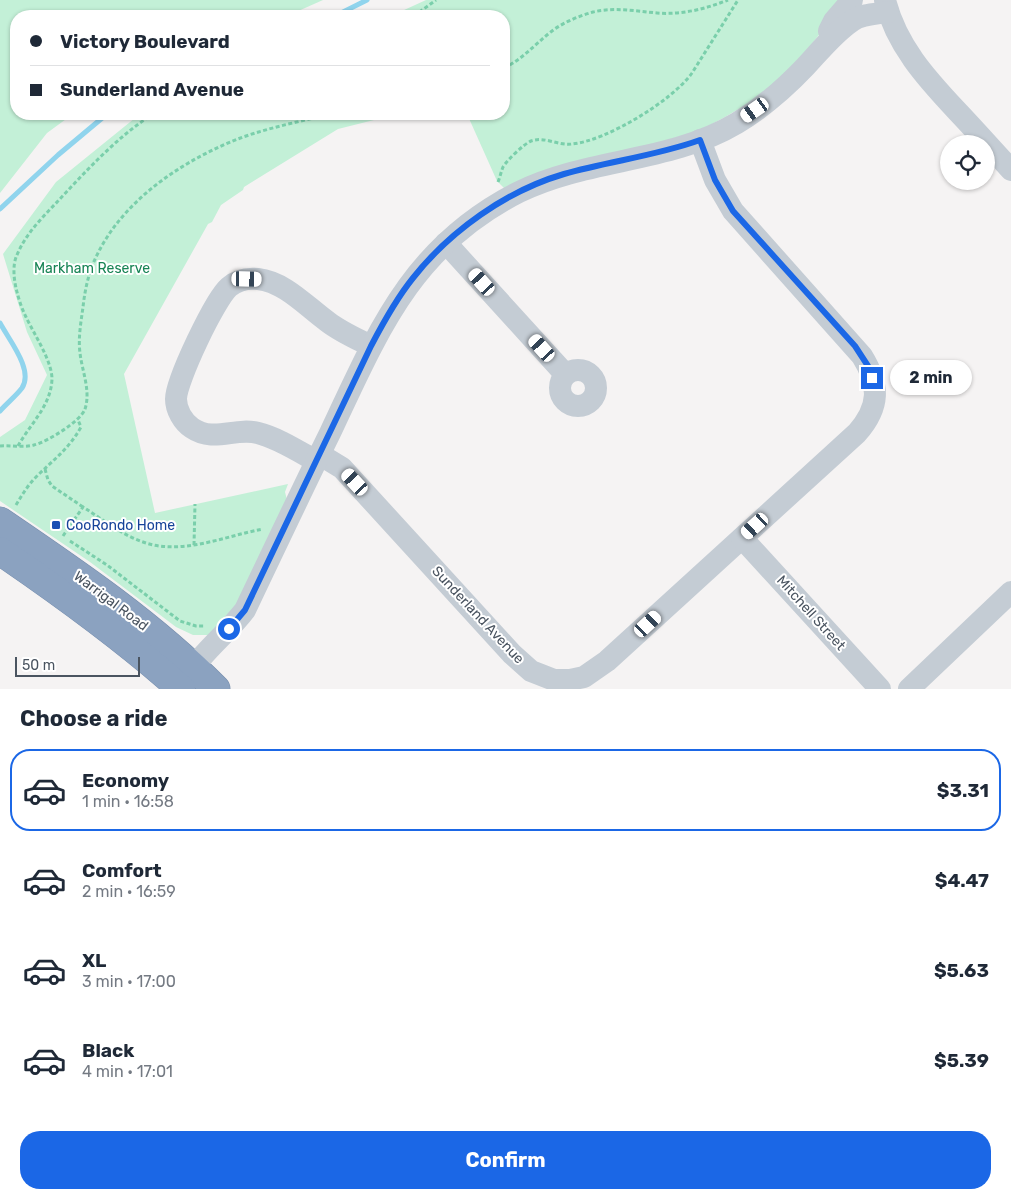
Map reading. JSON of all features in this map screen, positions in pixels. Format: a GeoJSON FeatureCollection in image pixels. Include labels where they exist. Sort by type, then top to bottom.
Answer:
{"type":"FeatureCollection","features":[{"type":"Feature","properties":{"kind":"highway","name":"Warrigal Road"},"geometry":{"type":"LineString","coordinates":[[8,513],[56,559],[152,630],[194,682]]}},
{"type":"Feature","properties":{"kind":"highway","name":"Warrigal Road"},"geometry":{"type":"LineString","coordinates":[[0,551],[141,654],[194,682]]}},
{"type":"Feature","properties":{"kind":"street"},"geometry":{"type":"LineString","coordinates":[[820,50],[834,21],[852,0]]}},
{"type":"Feature","properties":{"kind":"street"},"geometry":{"type":"LineString","coordinates":[[194,682],[229,629],[245,610],[383,323],[412,279],[446,243],[498,204],[544,181],[675,149],[737,123],[774,96],[807,66],[820,50],[852,20],[887,6],[898,36],[922,72],[1011,170]]}},
{"type":"Feature","properties":{"kind":"street","name":"Sunderland Avenue"},"geometry":{"type":"LineString","coordinates":[[371,346],[328,322],[280,286],[259,279],[247,279],[230,286],[218,300],[184,370],[180,379],[176,400],[181,416],[192,428],[206,435],[213,436],[241,431],[258,433],[342,468],[518,660],[531,671],[554,680],[570,680],[584,677],[595,671],[857,433],[871,414],[874,404],[875,392],[868,366],[855,346],[733,211],[715,180],[700,140]]}},
{"type":"Feature","properties":{"kind":"street"},"geometry":{"type":"LineString","coordinates":[[446,243],[565,374]]}},
{"type":"Feature","properties":{"kind":"street","name":"Mitchell Street"},"geometry":{"type":"LineString","coordinates":[[742,538],[880,689]]}},
{"type":"Feature","properties":{"kind":"street"},"geometry":{"type":"LineString","coordinates":[[910,689],[1011,592]]}},
{"type":"Feature","properties":{"kind":"path"},"geometry":{"type":"LineString","coordinates":[[422,10],[436,0]]}},
{"type":"Feature","properties":{"kind":"path"},"geometry":{"type":"LineString","coordinates":[[510,65],[520,60],[553,30],[579,16],[611,10],[657,13],[686,12],[728,0]]}},
{"type":"Feature","properties":{"kind":"path"},"geometry":{"type":"LineString","coordinates":[[495,186],[503,167],[527,143],[541,139],[569,145],[597,139],[621,128],[673,94],[692,74],[738,0]]}},
{"type":"Feature","properties":{"kind":"path"},"geometry":{"type":"LineString","coordinates":[[18,446],[47,402],[52,378],[49,364],[24,315],[14,274],[16,256],[33,228],[76,181],[145,120]]}},
{"type":"Feature","properties":{"kind":"path"},"geometry":{"type":"LineString","coordinates":[[0,446],[36,445],[78,420],[85,409],[87,399],[79,343],[85,290],[98,254],[114,226],[137,202],[155,187],[200,157],[223,145],[261,131],[306,120]]}},
{"type":"Feature","properties":{"kind":"path"},"geometry":{"type":"LineString","coordinates":[[8,513],[27,487],[63,453],[78,432],[81,425],[78,420]]}},
{"type":"Feature","properties":{"kind":"path"},"geometry":{"type":"LineString","coordinates":[[45,469],[52,486],[141,542],[165,546],[194,544],[265,528]]}},
{"type":"Feature","properties":{"kind":"path"},"geometry":{"type":"LineString","coordinates":[[194,544],[195,504]]}},
{"type":"Feature","properties":{"kind":"path"},"geometry":{"type":"LineString","coordinates":[[63,536],[84,507]]}},
{"type":"Feature","properties":{"kind":"green space"},"geometry":{"type":"Polygon","coordinates":[[[0,0],[323,0],[300,10],[10,10],[10,120],[65,120],[47,133],[0,193],[0,0]]]}},
{"type":"Feature","properties":{"kind":"green space"},"geometry":{"type":"Polygon","coordinates":[[[426,0],[845,0],[817,37],[778,81],[757,97],[723,118],[701,130],[505,189],[497,181],[470,120],[510,120],[510,10],[404,10],[426,0]]]}},
{"type":"Feature","properties":{"kind":"green space","name":"Markham Reserve"},"geometry":{"type":"Polygon","coordinates":[[[133,120],[374,120],[338,129],[244,187],[243,190],[221,205],[212,222],[208,224],[124,374],[155,513],[288,484],[285,492],[287,500],[231,616],[209,635],[193,635],[176,627],[90,562],[0,501],[0,437],[25,420],[47,375],[27,332],[3,254],[56,182],[133,120]]]}},
{"type":"Feature","properties":{"kind":"waterway"},"geometry":{"type":"LineString","coordinates":[[347,10],[367,0]]}},
{"type":"Feature","properties":{"kind":"waterway"},"geometry":{"type":"LineString","coordinates":[[0,209],[58,155],[100,120]]}},
{"type":"Feature","properties":{"kind":"waterway"},"geometry":{"type":"LineString","coordinates":[[0,323],[19,355],[25,373],[25,381],[22,388],[0,411]]}},
{"type":"Feature","properties":{"kind":"place","name":"CooRondo Home"},"geometry":{"type":"Point","coordinates":[56,525]}},
{"type":"Feature","properties":{"kind":"route"},"geometry":{"type":"LineString","coordinates":[[229,629],[245,610],[371,346],[383,323],[412,279],[428,260],[478,217],[498,204],[544,181],[564,174],[682,147],[700,140],[715,180],[733,211],[744,226],[855,346],[868,366],[872,378]]}}]}
